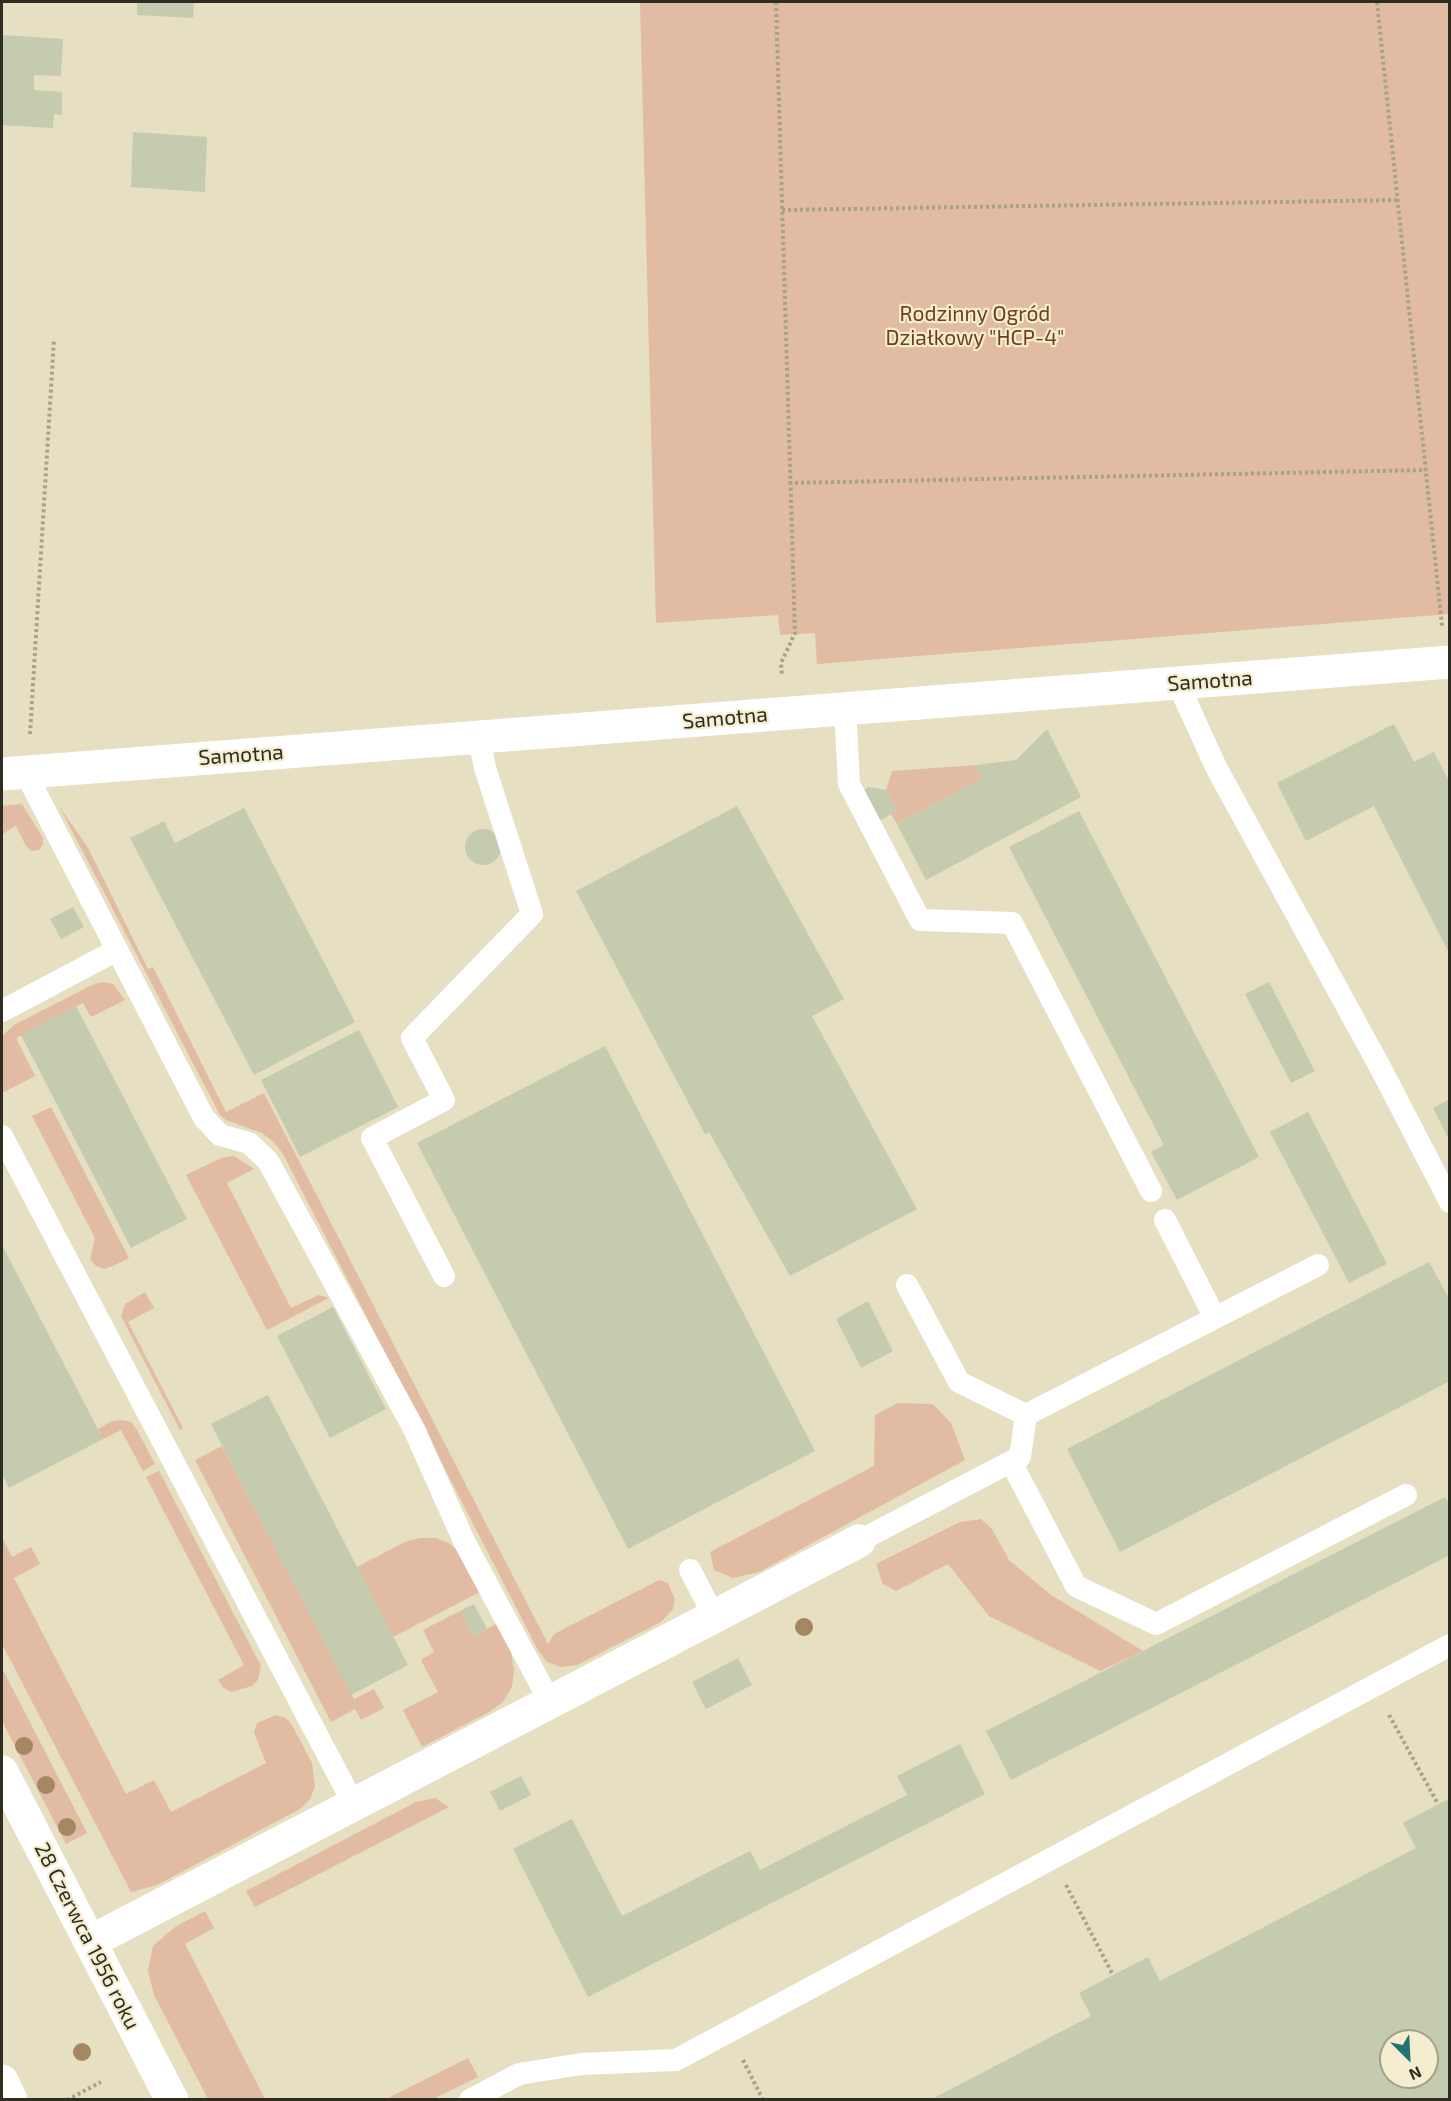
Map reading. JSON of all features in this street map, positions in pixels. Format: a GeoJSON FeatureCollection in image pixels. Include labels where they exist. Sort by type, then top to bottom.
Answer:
{"type":"FeatureCollection","features":[{"type":"Feature","properties":{"kind":"street","name":"Samotna"},"geometry":{"type":"LineString","coordinates":[[13,773],[1447,662]]}},
{"type":"Feature","properties":{"kind":"street"},"geometry":{"type":"LineString","coordinates":[[90,1942],[859,1541]]}},
{"type":"Feature","properties":{"kind":"street","name":"28 Czerwca 1956 roku"},"geometry":{"type":"LineString","coordinates":[[2,1772],[172,2100]]}},
{"type":"Feature","properties":{"kind":"street"},"geometry":{"type":"LineString","coordinates":[[2,2081],[11,2100]]}},
{"type":"Feature","properties":{"kind":"lane"},"geometry":{"type":"LineString","coordinates":[[1178,684],[1217,769],[1380,1067],[1449,1202]]}},
{"type":"Feature","properties":{"kind":"lane"},"geometry":{"type":"LineString","coordinates":[[845,708],[849,784],[920,920],[1012,923],[1151,1191]]}},
{"type":"Feature","properties":{"kind":"lane"},"geometry":{"type":"LineString","coordinates":[[444,1276],[372,1138],[444,1100],[412,1038],[532,914],[485,768],[479,738]]}},
{"type":"Feature","properties":{"kind":"lane"},"geometry":{"type":"LineString","coordinates":[[13,773],[117,950],[204,1118],[220,1135],[249,1143],[268,1161],[414,1429],[464,1541],[550,1702]]}},
{"type":"Feature","properties":{"kind":"lane"},"geometry":{"type":"LineString","coordinates":[[2,1011],[117,950]]}},
{"type":"Feature","properties":{"kind":"lane"},"geometry":{"type":"LineString","coordinates":[[2,1136],[353,1803]]}},
{"type":"Feature","properties":{"kind":"lane"},"geometry":{"type":"LineString","coordinates":[[1165,1220],[1215,1318]]}},
{"type":"Feature","properties":{"kind":"lane"},"geometry":{"type":"LineString","coordinates":[[1026,1415],[1318,1265]]}},
{"type":"Feature","properties":{"kind":"lane"},"geometry":{"type":"LineString","coordinates":[[907,1285],[959,1382],[1026,1415]]}},
{"type":"Feature","properties":{"kind":"lane"},"geometry":{"type":"LineString","coordinates":[[859,1541],[1020,1457],[1026,1415]]}},
{"type":"Feature","properties":{"kind":"lane"},"geometry":{"type":"LineString","coordinates":[[1011,1462],[1076,1586],[1156,1624],[1406,1495]]}},
{"type":"Feature","properties":{"kind":"lane"},"geometry":{"type":"LineString","coordinates":[[690,1570],[714,1616]]}},
{"type":"Feature","properties":{"kind":"lane"},"geometry":{"type":"LineString","coordinates":[[470,2100],[519,2074],[581,2064],[676,2060],[1449,1646]]}},
{"type":"Feature","properties":{"kind":"path"},"geometry":{"type":"LineString","coordinates":[[776,2],[795,633],[782,663],[785,713]]}},
{"type":"Feature","properties":{"kind":"path"},"geometry":{"type":"LineString","coordinates":[[1377,2],[1447,662]]}},
{"type":"Feature","properties":{"kind":"path"},"geometry":{"type":"LineString","coordinates":[[782,210],[1398,200]]}},
{"type":"Feature","properties":{"kind":"path"},"geometry":{"type":"LineString","coordinates":[[13,773],[31,732],[54,339]]}},
{"type":"Feature","properties":{"kind":"path"},"geometry":{"type":"LineString","coordinates":[[789,483],[1426,470]]}},
{"type":"Feature","properties":{"kind":"path"},"geometry":{"type":"LineString","coordinates":[[1373,1686],[1438,1804]]}},
{"type":"Feature","properties":{"kind":"path"},"geometry":{"type":"LineString","coordinates":[[1052,1858],[1113,1975]]}},
{"type":"Feature","properties":{"kind":"path"},"geometry":{"type":"LineString","coordinates":[[729,2032],[762,2100]]}},
{"type":"Feature","properties":{"kind":"path"},"geometry":{"type":"LineString","coordinates":[[67,2100],[101,2082]]}},
{"type":"Feature","properties":{"kind":"green space","name":"Rodzinny Ogród Działkowy \"HCP-4\""},"geometry":{"type":"Polygon","coordinates":[[[640,2],[1449,2],[1449,614],[817,664],[815,633],[780,635],[778,615],[656,623],[640,2]]]}},
{"type":"Feature","properties":{"kind":"green space"},"geometry":{"type":"Polygon","coordinates":[[[976,765],[982,778],[897,824],[891,814],[897,811],[886,790],[892,771],[976,765]]]}},
{"type":"Feature","properties":{"kind":"green space"},"geometry":{"type":"Polygon","coordinates":[[[22,804],[43,838],[43,844],[39,850],[32,851],[26,846],[16,826],[2,834],[2,806],[22,804]]]}},
{"type":"Feature","properties":{"kind":"green space"},"geometry":{"type":"Polygon","coordinates":[[[59,806],[88,848],[148,969],[153,967],[226,1112],[264,1093],[548,1644],[554,1634],[659,1580],[668,1583],[675,1599],[673,1609],[661,1622],[577,1665],[561,1667],[547,1662],[538,1650],[283,1154],[274,1142],[262,1133],[226,1120],[220,1115],[59,806]]]}},
{"type":"Feature","properties":{"kind":"green space"},"geometry":{"type":"Polygon","coordinates":[[[104,982],[113,984],[125,1000],[91,1017],[83,1003],[16,1038],[35,1076],[2,1093],[3,1035],[14,1025],[94,984],[104,982]]]}},
{"type":"Feature","properties":{"kind":"green space"},"geometry":{"type":"Polygon","coordinates":[[[51,1107],[129,1258],[113,1266],[104,1269],[96,1266],[90,1259],[95,1238],[32,1116],[51,1107]]]}},
{"type":"Feature","properties":{"kind":"green space"},"geometry":{"type":"Polygon","coordinates":[[[234,1156],[254,1169],[227,1183],[291,1308],[319,1295],[329,1298],[267,1330],[186,1175],[221,1158],[234,1156]]]}},
{"type":"Feature","properties":{"kind":"green space"},"geometry":{"type":"Polygon","coordinates":[[[145,1292],[154,1308],[128,1322],[183,1428],[180,1430],[121,1316],[125,1304],[145,1292]]]}},
{"type":"Feature","properties":{"kind":"green space"},"geometry":{"type":"Polygon","coordinates":[[[898,1403],[933,1404],[951,1423],[965,1460],[759,1572],[733,1578],[714,1570],[710,1552],[874,1466],[875,1415],[898,1403]]]}},
{"type":"Feature","properties":{"kind":"green space"},"geometry":{"type":"Polygon","coordinates":[[[112,1421],[131,1422],[137,1430],[155,1464],[143,1471],[121,1430],[103,1439],[98,1429],[112,1421]]]}},
{"type":"Feature","properties":{"kind":"green space"},"geometry":{"type":"Polygon","coordinates":[[[222,1446],[354,1699],[374,1689],[384,1708],[361,1720],[355,1709],[331,1722],[195,1460],[222,1446]]]}},
{"type":"Feature","properties":{"kind":"green space"},"geometry":{"type":"Polygon","coordinates":[[[159,1471],[261,1666],[258,1680],[252,1686],[231,1692],[218,1680],[244,1665],[146,1477],[159,1471]]]}},
{"type":"Feature","properties":{"kind":"green space"},"geometry":{"type":"Polygon","coordinates":[[[981,1519],[992,1529],[1009,1560],[1051,1595],[1143,1651],[1100,1671],[989,1616],[948,1564],[896,1591],[883,1584],[876,1564],[960,1522],[981,1519]]]}},
{"type":"Feature","properties":{"kind":"green space"},"geometry":{"type":"Polygon","coordinates":[[[2,1537],[12,1557],[31,1547],[40,1564],[14,1578],[126,1794],[154,1780],[171,1812],[266,1763],[254,1732],[257,1723],[276,1715],[286,1718],[292,1725],[312,1763],[315,1787],[310,1799],[300,1809],[157,1885],[131,1892],[2,1644],[2,1537]]]}},
{"type":"Feature","properties":{"kind":"green space"},"geometry":{"type":"Polygon","coordinates":[[[420,1538],[436,1538],[449,1543],[459,1552],[480,1592],[393,1637],[357,1567],[405,1542],[420,1538]]]}},
{"type":"Feature","properties":{"kind":"green space"},"geometry":{"type":"Polygon","coordinates":[[[460,1611],[473,1637],[496,1624],[511,1652],[514,1670],[512,1687],[503,1702],[489,1712],[422,1747],[403,1710],[438,1692],[421,1660],[434,1652],[423,1630],[460,1611]]]}},
{"type":"Feature","properties":{"kind":"green space"},"geometry":{"type":"Polygon","coordinates":[[[2,1668],[87,1833],[66,1844],[2,1721],[2,1668]]]}},
{"type":"Feature","properties":{"kind":"green space"},"geometry":{"type":"Polygon","coordinates":[[[435,1798],[449,1807],[255,1907],[246,1891],[416,1802],[435,1798]]]}},
{"type":"Feature","properties":{"kind":"green space"},"geometry":{"type":"Polygon","coordinates":[[[205,1911],[214,1928],[185,1944],[265,2099],[208,2099],[154,1995],[148,1971],[153,1946],[175,1927],[205,1911]]]}},
{"type":"Feature","properties":{"kind":"green space"},"geometry":{"type":"Polygon","coordinates":[[[468,2058],[478,2077],[433,2099],[386,2099],[468,2058]]]}},
{"type":"Feature","properties":{"kind":"building"},"geometry":{"type":"Polygon","coordinates":[[[137,2],[194,2],[193,18],[137,15],[137,2]]]}},
{"type":"Feature","properties":{"kind":"building"},"geometry":{"type":"Polygon","coordinates":[[[2,35],[63,39],[61,76],[34,75],[34,90],[62,92],[62,115],[54,114],[53,128],[2,125],[2,35]]]}},
{"type":"Feature","properties":{"kind":"building"},"geometry":{"type":"Polygon","coordinates":[[[133,132],[207,137],[205,192],[131,187],[133,132]]]}},
{"type":"Feature","properties":{"kind":"building"},"geometry":{"type":"Polygon","coordinates":[[[1394,724],[1414,762],[1434,752],[1450,783],[1450,955],[1374,806],[1306,841],[1277,783],[1394,724]]]}},
{"type":"Feature","properties":{"kind":"building"},"geometry":{"type":"Polygon","coordinates":[[[1047,729],[1081,797],[926,880],[897,824],[982,778],[976,765],[1016,760],[1047,729]]]}},
{"type":"Feature","properties":{"kind":"building"},"geometry":{"type":"Polygon","coordinates":[[[869,787],[886,790],[897,811],[877,822],[861,792],[869,787]]]}},
{"type":"Feature","properties":{"kind":"building"},"geometry":{"type":"Polygon","coordinates":[[[737,806],[844,999],[812,1016],[917,1209],[790,1276],[709,1132],[705,1134],[576,891],[737,806]]]}},
{"type":"Feature","properties":{"kind":"building"},"geometry":{"type":"Polygon","coordinates":[[[244,808],[355,1022],[254,1075],[130,838],[164,821],[175,843],[244,808]]]}},
{"type":"Feature","properties":{"kind":"building"},"geometry":{"type":"Polygon","coordinates":[[[1079,811],[1259,1157],[1177,1200],[1151,1152],[1164,1145],[1009,847],[1079,811]]]}},
{"type":"Feature","properties":{"kind":"building"},"geometry":{"type":"Polygon","coordinates":[[[483,829],[496,834],[501,847],[496,860],[483,865],[470,860],[465,847],[470,834],[483,829]]]}},
{"type":"Feature","properties":{"kind":"building"},"geometry":{"type":"Polygon","coordinates":[[[73,907],[84,927],[61,939],[50,919],[73,907]]]}},
{"type":"Feature","properties":{"kind":"building"},"geometry":{"type":"Polygon","coordinates":[[[1269,982],[1315,1071],[1291,1083],[1245,994],[1269,982]]]}},
{"type":"Feature","properties":{"kind":"building"},"geometry":{"type":"Polygon","coordinates":[[[76,1006],[187,1219],[131,1248],[21,1035],[76,1006]]]}},
{"type":"Feature","properties":{"kind":"building"},"geometry":{"type":"Polygon","coordinates":[[[359,1030],[398,1107],[300,1157],[261,1080],[359,1030]]]}},
{"type":"Feature","properties":{"kind":"building"},"geometry":{"type":"Polygon","coordinates":[[[605,1046],[815,1451],[628,1549],[417,1143],[605,1046]]]}},
{"type":"Feature","properties":{"kind":"building"},"geometry":{"type":"Polygon","coordinates":[[[1450,1099],[1450,1141],[1433,1108],[1450,1099]]]}},
{"type":"Feature","properties":{"kind":"building"},"geometry":{"type":"Polygon","coordinates":[[[1308,1112],[1387,1264],[1349,1283],[1270,1132],[1308,1112]]]}},
{"type":"Feature","properties":{"kind":"building"},"geometry":{"type":"Polygon","coordinates":[[[2,1245],[103,1439],[9,1488],[2,1474],[2,1245]]]}},
{"type":"Feature","properties":{"kind":"building"},"geometry":{"type":"Polygon","coordinates":[[[1429,1262],[1450,1300],[1450,1381],[1120,1552],[1067,1449],[1429,1262]]]}},
{"type":"Feature","properties":{"kind":"building"},"geometry":{"type":"Polygon","coordinates":[[[868,1301],[893,1351],[861,1368],[836,1319],[868,1301]]]}},
{"type":"Feature","properties":{"kind":"building"},"geometry":{"type":"Polygon","coordinates":[[[333,1307],[386,1409],[330,1438],[277,1336],[333,1307]]]}},
{"type":"Feature","properties":{"kind":"building"},"geometry":{"type":"Polygon","coordinates":[[[268,1395],[408,1665],[351,1695],[211,1424],[268,1395]]]}},
{"type":"Feature","properties":{"kind":"building"},"geometry":{"type":"Polygon","coordinates":[[[1445,1497],[1450,1505],[1450,1555],[1011,1780],[986,1731],[1445,1497]]]}},
{"type":"Feature","properties":{"kind":"building"},"geometry":{"type":"Polygon","coordinates":[[[474,1604],[487,1629],[473,1637],[460,1611],[474,1604]]]}},
{"type":"Feature","properties":{"kind":"building"},"geometry":{"type":"Polygon","coordinates":[[[738,1658],[752,1685],[706,1709],[692,1682],[738,1658]]]}},
{"type":"Feature","properties":{"kind":"building"},"geometry":{"type":"Polygon","coordinates":[[[960,1744],[985,1794],[588,1997],[513,1849],[572,1819],[622,1916],[750,1851],[760,1870],[907,1795],[897,1776],[960,1744]]]}},
{"type":"Feature","properties":{"kind":"building"},"geometry":{"type":"Polygon","coordinates":[[[521,1776],[531,1795],[500,1811],[490,1792],[521,1776]]]}},
{"type":"Feature","properties":{"kind":"building"},"geometry":{"type":"Polygon","coordinates":[[[1450,1798],[1450,2100],[930,2100],[1091,2016],[1079,1993],[1113,1975],[1148,1957],[1160,1981],[1416,1848],[1403,1823],[1450,1798]]]}}]}
